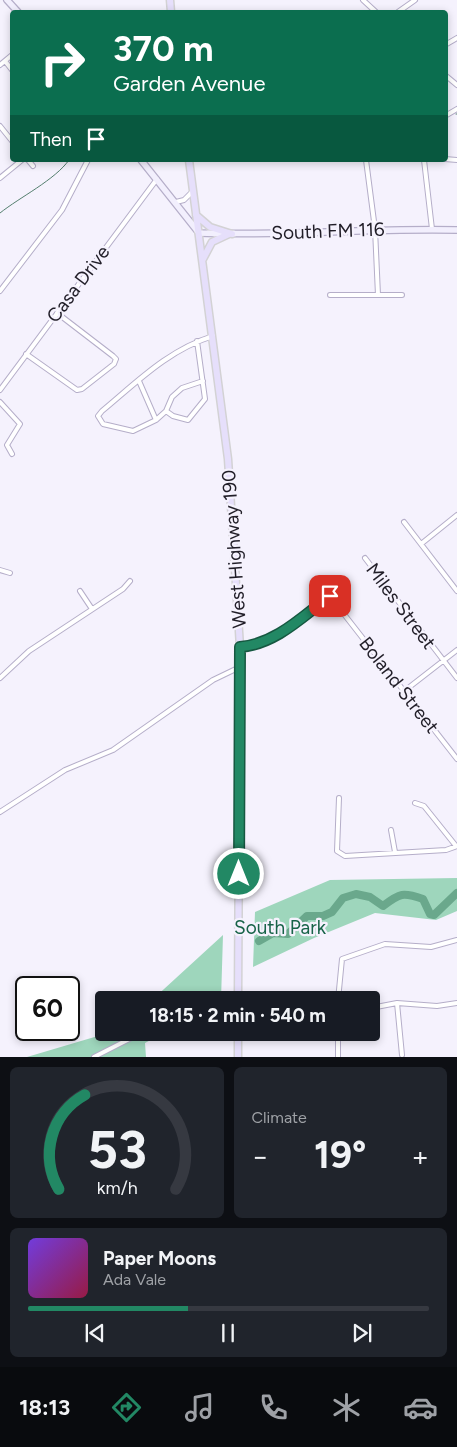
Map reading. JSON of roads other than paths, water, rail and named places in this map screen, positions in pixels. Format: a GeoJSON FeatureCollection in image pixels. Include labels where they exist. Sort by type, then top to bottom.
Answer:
{"type":"FeatureCollection","features":[{"type":"Feature","properties":{"kind":"main road"},"geometry":{"type":"LineString","coordinates":[[7,0],[16,10]]}},
{"type":"Feature","properties":{"kind":"main road"},"geometry":{"type":"LineString","coordinates":[[143,162],[176,202],[198,233]]}},
{"type":"Feature","properties":{"kind":"main road","name":"West Highway 190"},"geometry":{"type":"LineString","coordinates":[[189,162],[228,459],[240,647],[238,991]]}},
{"type":"Feature","properties":{"kind":"main road"},"geometry":{"type":"LineString","coordinates":[[196,216],[210,227],[231,234]]}},
{"type":"Feature","properties":{"kind":"main road","name":"South FM 116"},"geometry":{"type":"LineString","coordinates":[[198,233],[231,234],[375,229],[457,230]]}},
{"type":"Feature","properties":{"kind":"main road"},"geometry":{"type":"LineString","coordinates":[[203,260],[212,242],[231,234]]}},
{"type":"Feature","properties":{"kind":"main road"},"geometry":{"type":"LineString","coordinates":[[238,1041],[238,1057]]}},
{"type":"Feature","properties":{"kind":"street"},"geometry":{"type":"LineString","coordinates":[[363,0],[374,10]]}},
{"type":"Feature","properties":{"kind":"street"},"geometry":{"type":"LineString","coordinates":[[401,10],[414,0]]}},
{"type":"Feature","properties":{"kind":"street"},"geometry":{"type":"LineString","coordinates":[[0,126],[10,138]]}},
{"type":"Feature","properties":{"kind":"street"},"geometry":{"type":"LineString","coordinates":[[0,178],[20,162]]}},
{"type":"Feature","properties":{"kind":"street"},"geometry":{"type":"LineString","coordinates":[[30,162],[33,166]]}},
{"type":"Feature","properties":{"kind":"street"},"geometry":{"type":"LineString","coordinates":[[0,291],[62,210],[87,162]]}},
{"type":"Feature","properties":{"kind":"street"},"geometry":{"type":"LineString","coordinates":[[366,162],[375,229],[378,295]]}},
{"type":"Feature","properties":{"kind":"street"},"geometry":{"type":"LineString","coordinates":[[424,162],[432,229]]}},
{"type":"Feature","properties":{"kind":"street","name":"Casa Drive"},"geometry":{"type":"LineString","coordinates":[[0,390],[157,179]]}},
{"type":"Feature","properties":{"kind":"street"},"geometry":{"type":"LineString","coordinates":[[176,202],[187,198],[193,190]]}},
{"type":"Feature","properties":{"kind":"street"},"geometry":{"type":"LineString","coordinates":[[330,295],[402,295]]}},
{"type":"Feature","properties":{"kind":"street"},"geometry":{"type":"LineString","coordinates":[[26,354],[77,390],[82,389],[114,364],[116,359],[113,356],[57,313]]}},
{"type":"Feature","properties":{"kind":"street"},"geometry":{"type":"LineString","coordinates":[[203,381],[182,388],[172,397],[166,412],[156,420],[133,431],[103,424],[98,420],[98,416],[102,411],[161,362],[189,344],[213,336]]}},
{"type":"Feature","properties":{"kind":"street"},"geometry":{"type":"LineString","coordinates":[[166,412],[188,420],[205,400],[197,341]]}},
{"type":"Feature","properties":{"kind":"street"},"geometry":{"type":"LineString","coordinates":[[139,381],[156,420]]}},
{"type":"Feature","properties":{"kind":"street"},"geometry":{"type":"LineString","coordinates":[[0,402],[20,424],[7,445],[12,454]]}},
{"type":"Feature","properties":{"kind":"street"},"geometry":{"type":"LineString","coordinates":[[421,544],[457,514]]}},
{"type":"Feature","properties":{"kind":"street"},"geometry":{"type":"LineString","coordinates":[[404,522],[457,591]]}},
{"type":"Feature","properties":{"kind":"street","name":"Miles Street"},"geometry":{"type":"LineString","coordinates":[[365,558],[457,678]]}},
{"type":"Feature","properties":{"kind":"street"},"geometry":{"type":"LineString","coordinates":[[0,570],[10,572]]}},
{"type":"Feature","properties":{"kind":"street"},"geometry":{"type":"LineString","coordinates":[[0,678],[29,651],[123,589],[130,581]]}},
{"type":"Feature","properties":{"kind":"street"},"geometry":{"type":"LineString","coordinates":[[453,585],[457,582]]}},
{"type":"Feature","properties":{"kind":"street","name":"Boland Street"},"geometry":{"type":"LineString","coordinates":[[322,586],[457,759]]}},
{"type":"Feature","properties":{"kind":"street"},"geometry":{"type":"LineString","coordinates":[[80,591],[92,609]]}},
{"type":"Feature","properties":{"kind":"street"},"geometry":{"type":"LineString","coordinates":[[240,647],[257,646],[273,638],[330,596]]}},
{"type":"Feature","properties":{"kind":"street"},"geometry":{"type":"LineString","coordinates":[[403,692],[457,650]]}},
{"type":"Feature","properties":{"kind":"street"},"geometry":{"type":"LineString","coordinates":[[0,812],[65,770],[115,749],[213,680],[240,668]]}},
{"type":"Feature","properties":{"kind":"street"},"geometry":{"type":"LineString","coordinates":[[339,798],[337,851],[345,856],[446,850],[457,846],[424,806],[415,803]]}},
{"type":"Feature","properties":{"kind":"street"},"geometry":{"type":"LineString","coordinates":[[391,830],[395,852]]}},
{"type":"Feature","properties":{"kind":"street"},"geometry":{"type":"LineString","coordinates":[[339,991],[342,959],[375,945],[431,947],[457,940]]}},
{"type":"Feature","properties":{"kind":"street"},"geometry":{"type":"LineString","coordinates":[[380,1006],[397,1003],[437,1006],[457,1003]]}},
{"type":"Feature","properties":{"kind":"street"},"geometry":{"type":"LineString","coordinates":[[397,1003],[402,1055]]}},
{"type":"Feature","properties":{"kind":"street"},"geometry":{"type":"LineString","coordinates":[[94,1057],[125,1041]]}},
{"type":"Feature","properties":{"kind":"street"},"geometry":{"type":"LineString","coordinates":[[338,1041],[338,1057]]}},
{"type":"Feature","properties":{"kind":"waterway"},"geometry":{"type":"LineString","coordinates":[[0,213],[46,181],[67,162]]}},
{"type":"Feature","properties":{"kind":"waterway"},"geometry":{"type":"LineString","coordinates":[[259,941],[273,933],[288,934],[307,916],[323,916],[332,912],[343,898],[356,894],[370,897],[383,906],[398,896],[416,897],[423,899],[430,914],[434,915],[457,893]]}},
{"type":"Feature","properties":{"kind":"park label","name":"South Park"},"geometry":{"type":"Point","coordinates":[280,927]}}]}
